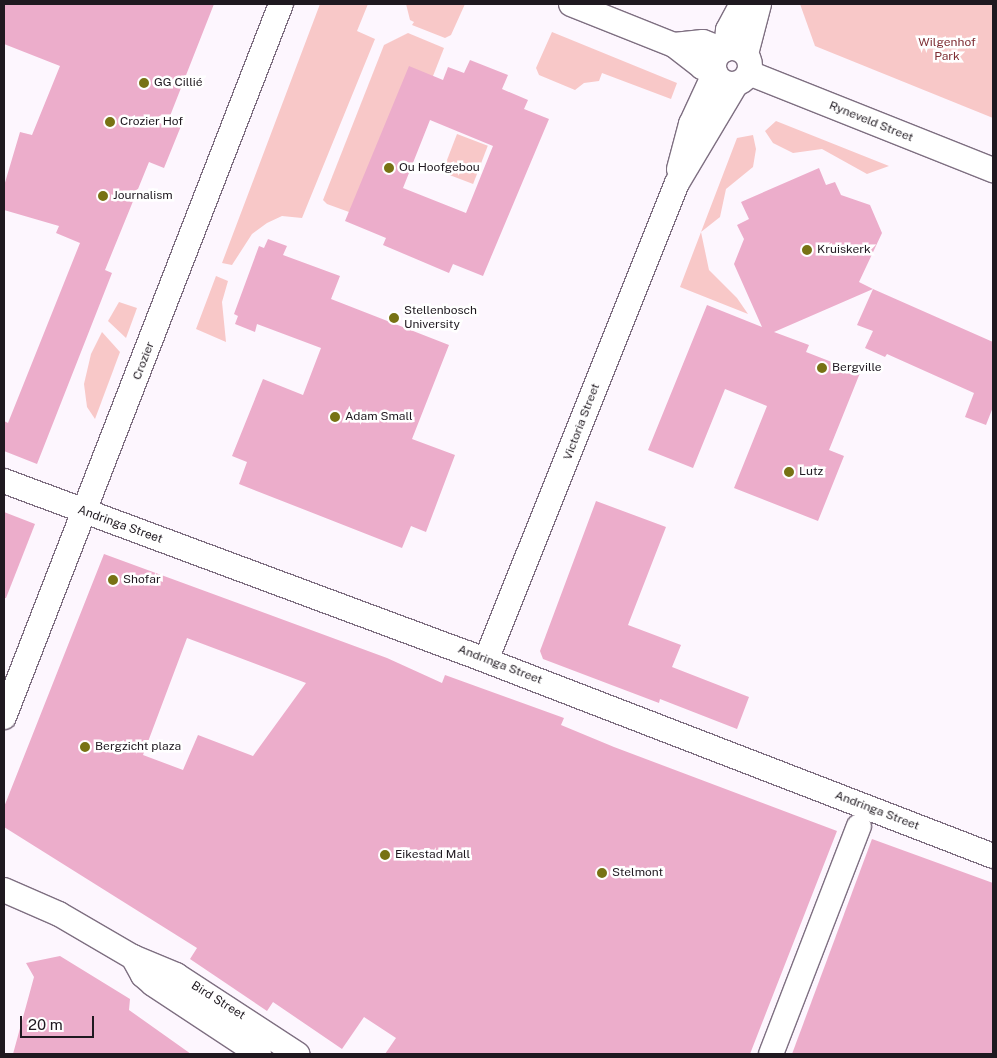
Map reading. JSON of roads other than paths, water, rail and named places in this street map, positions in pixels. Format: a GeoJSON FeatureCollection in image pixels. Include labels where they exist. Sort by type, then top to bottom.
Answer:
{"type":"FeatureCollection","features":[{"type":"Feature","properties":{"kind":"street","name":"Crozier"},"geometry":{"type":"LineString","coordinates":[[4,717],[281,4]]}},
{"type":"Feature","properties":{"kind":"street","name":"Ryneveld Street"},"geometry":{"type":"LineString","coordinates":[[571,4],[674,46],[703,42],[730,64],[993,170]]}},
{"type":"Feature","properties":{"kind":"street","name":"Victoria Street"},"geometry":{"type":"LineString","coordinates":[[730,64],[728,30],[742,4]]}},
{"type":"Feature","properties":{"kind":"street","name":"Victoria Street"},"geometry":{"type":"LineString","coordinates":[[486,660],[677,183],[691,124],[730,64],[759,4]]}},
{"type":"Feature","properties":{"kind":"street","name":"Andringa Street"},"geometry":{"type":"LineString","coordinates":[[4,481],[486,660],[993,856]]}},
{"type":"Feature","properties":{"kind":"street"},"geometry":{"type":"LineString","coordinates":[[771,1054],[858,826]]}},
{"type":"Feature","properties":{"kind":"street","name":"Bird Street"},"geometry":{"type":"LineString","coordinates":[[4,890],[59,914],[133,957],[176,975],[297,1054]]}},
{"type":"Feature","properties":{"kind":"street","name":"Bird Street"},"geometry":{"type":"LineString","coordinates":[[133,957],[143,975],[153,984],[259,1054]]}},
{"type":"Feature","properties":{"kind":"place","name":"GG Cillié"},"geometry":{"type":"Point","coordinates":[144,83]}},
{"type":"Feature","properties":{"kind":"place","name":"Crozier Hof"},"geometry":{"type":"Point","coordinates":[110,122]}},
{"type":"Feature","properties":{"kind":"place","name":"Ou Hoofgebou"},"geometry":{"type":"Point","coordinates":[389,168]}},
{"type":"Feature","properties":{"kind":"place","name":"Journalism"},"geometry":{"type":"Point","coordinates":[103,196]}},
{"type":"Feature","properties":{"kind":"place","name":"Kruiskerk"},"geometry":{"type":"Point","coordinates":[807,250]}},
{"type":"Feature","properties":{"kind":"place","name":"Stellenbosch University"},"geometry":{"type":"Point","coordinates":[394,318]}},
{"type":"Feature","properties":{"kind":"place","name":"Bergville"},"geometry":{"type":"Point","coordinates":[822,368]}},
{"type":"Feature","properties":{"kind":"place","name":"Adam Small"},"geometry":{"type":"Point","coordinates":[335,417]}},
{"type":"Feature","properties":{"kind":"place","name":"Lutz"},"geometry":{"type":"Point","coordinates":[789,472]}},
{"type":"Feature","properties":{"kind":"place","name":"Shofar"},"geometry":{"type":"Point","coordinates":[113,580]}},
{"type":"Feature","properties":{"kind":"place","name":"Bergzicht plaza"},"geometry":{"type":"Point","coordinates":[85,747]}},
{"type":"Feature","properties":{"kind":"place","name":"Eikestad Mall"},"geometry":{"type":"Point","coordinates":[385,855]}},
{"type":"Feature","properties":{"kind":"place","name":"Stelmont"},"geometry":{"type":"Point","coordinates":[602,873]}},
{"type":"Feature","properties":{"kind":"park label","name":"Wilgenhof Park"},"geometry":{"type":"Point","coordinates":[947,50]}}]}
